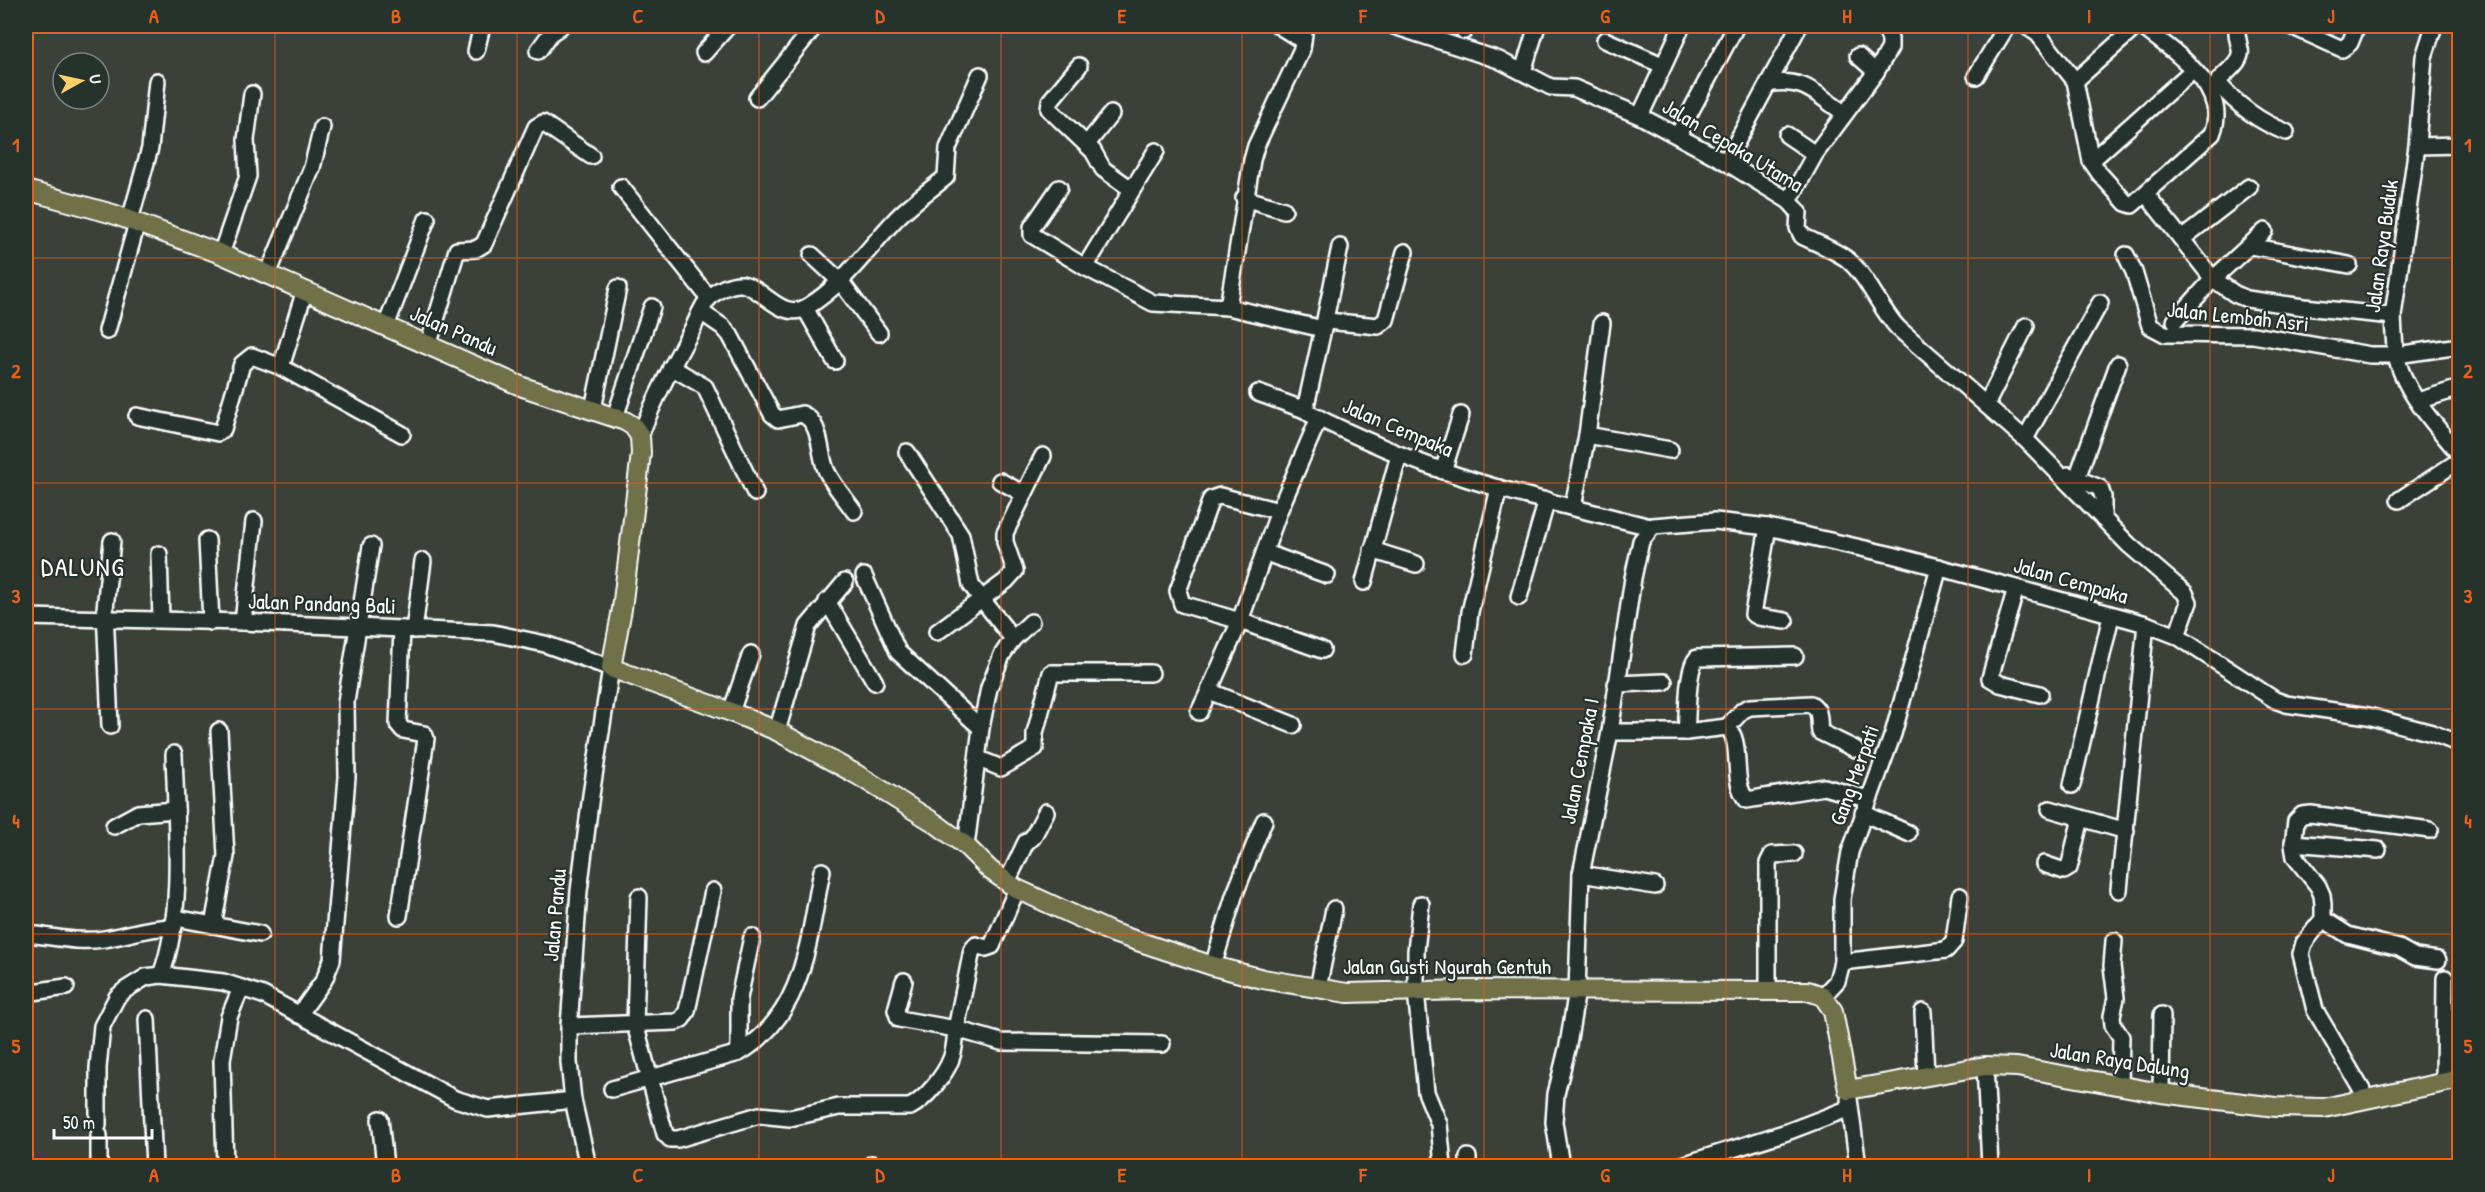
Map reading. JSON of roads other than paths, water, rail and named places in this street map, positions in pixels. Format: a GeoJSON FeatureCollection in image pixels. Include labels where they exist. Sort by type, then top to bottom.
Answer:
{"type":"FeatureCollection","features":[{"type":"Feature","properties":{"kind":"main road","name":"Jalan Pandu"},"geometry":{"type":"LineString","coordinates":[[26,189],[134,222],[221,255],[523,387],[593,409],[633,426],[640,436],[641,453],[614,669]]}},
{"type":"Feature","properties":{"kind":"main road","name":"Jalan Gusti Ngurah Gentuh"},"geometry":{"type":"LineString","coordinates":[[614,669],[777,731],[856,774],[935,823],[966,846],[990,870],[1012,886],[1104,929],[1212,966],[1263,979],[1347,993],[1808,990],[1823,996]]}},
{"type":"Feature","properties":{"kind":"main road"},"geometry":{"type":"LineString","coordinates":[[1823,996],[1831,1005],[1836,1020],[1849,1099]]}},
{"type":"Feature","properties":{"kind":"main road","name":"Jalan Raya Dalung"},"geometry":{"type":"LineString","coordinates":[[1849,1099],[1926,1075],[1985,1066],[2017,1068],[2161,1093],[2301,1108],[2324,1108],[2452,1081]]}},
{"type":"Feature","properties":{"kind":"street"},"geometry":{"type":"LineString","coordinates":[[476,51],[482,26]]}},
{"type":"Feature","properties":{"kind":"street"},"geometry":{"type":"LineString","coordinates":[[538,51],[551,33],[561,26]]}},
{"type":"Feature","properties":{"kind":"street"},"geometry":{"type":"LineString","coordinates":[[704,53],[728,26]]}},
{"type":"Feature","properties":{"kind":"street"},"geometry":{"type":"LineString","coordinates":[[757,98],[815,26]]}},
{"type":"Feature","properties":{"kind":"street"},"geometry":{"type":"LineString","coordinates":[[1279,26],[1303,41]]}},
{"type":"Feature","properties":{"kind":"street"},"geometry":{"type":"LineString","coordinates":[[1228,307],[1244,198],[1256,146],[1302,49],[1305,26]]}},
{"type":"Feature","properties":{"kind":"street","name":"Jalan Cepaka Utama"},"geometry":{"type":"LineString","coordinates":[[1394,26],[1452,43],[1523,71],[1551,87],[1574,88],[1640,116],[1726,162],[1790,201],[1799,212],[1798,228],[1802,236],[1846,259],[1858,271],[1893,322],[2025,439],[2103,519],[2185,593],[2188,602],[2177,636]]}},
{"type":"Feature","properties":{"kind":"street"},"geometry":{"type":"LineString","coordinates":[[1523,71],[1536,26]]}},
{"type":"Feature","properties":{"kind":"street"},"geometry":{"type":"LineString","coordinates":[[1640,116],[1682,26]]}},
{"type":"Feature","properties":{"kind":"street"},"geometry":{"type":"LineString","coordinates":[[1678,135],[1736,26]]}},
{"type":"Feature","properties":{"kind":"street"},"geometry":{"type":"LineString","coordinates":[[1726,162],[1799,26]]}},
{"type":"Feature","properties":{"kind":"street"},"geometry":{"type":"LineString","coordinates":[[1790,201],[1815,154],[1876,72],[1891,44],[1884,26]]}},
{"type":"Feature","properties":{"kind":"street"},"geometry":{"type":"LineString","coordinates":[[1976,76],[2007,26]]}},
{"type":"Feature","properties":{"kind":"street"},"geometry":{"type":"LineString","coordinates":[[2038,28],[2075,81],[2091,161],[2128,204],[2134,204],[2146,194],[2212,134],[2215,127],[2214,102],[2206,81],[2139,26],[2075,81]]}},
{"type":"Feature","properties":{"kind":"street"},"geometry":{"type":"LineString","coordinates":[[2237,26],[2236,36],[2241,52],[2240,58],[2218,83],[2238,104],[2275,128],[2286,132]]}},
{"type":"Feature","properties":{"kind":"street"},"geometry":{"type":"LineString","coordinates":[[2291,26],[2342,49],[2350,43],[2357,26]]}},
{"type":"Feature","properties":{"kind":"street","name":"Jalan Raya Buduk"},"geometry":{"type":"LineString","coordinates":[[2433,26],[2424,57],[2417,146],[2393,316],[2396,355],[2404,380],[2460,455]]}},
{"type":"Feature","properties":{"kind":"street"},"geometry":{"type":"LineString","coordinates":[[1605,40],[1662,65]]}},
{"type":"Feature","properties":{"kind":"street"},"geometry":{"type":"LineString","coordinates":[[1858,56],[1876,72]]}},
{"type":"Feature","properties":{"kind":"street"},"geometry":{"type":"LineString","coordinates":[[1079,66],[1050,101],[1049,110],[1087,144],[1103,169],[1131,189]]}},
{"type":"Feature","properties":{"kind":"street"},"geometry":{"type":"LineString","coordinates":[[2091,161],[2193,70]]}},
{"type":"Feature","properties":{"kind":"street"},"geometry":{"type":"LineString","coordinates":[[640,436],[671,367],[709,298],[727,287],[747,286],[783,308],[794,310],[805,308],[841,282],[896,219],[946,177],[949,168],[948,148],[980,75]]}},
{"type":"Feature","properties":{"kind":"street"},"geometry":{"type":"LineString","coordinates":[[107,331],[150,148],[157,81]]}},
{"type":"Feature","properties":{"kind":"street"},"geometry":{"type":"LineString","coordinates":[[1768,84],[1785,81],[1797,82],[1844,113]]}},
{"type":"Feature","properties":{"kind":"street"},"geometry":{"type":"LineString","coordinates":[[221,255],[248,176],[246,140],[252,94]]}},
{"type":"Feature","properties":{"kind":"street"},"geometry":{"type":"LineString","coordinates":[[1087,144],[1111,114]]}},
{"type":"Feature","properties":{"kind":"street"},"geometry":{"type":"LineString","coordinates":[[428,346],[457,249],[476,249],[484,243],[536,127],[543,123],[591,156]]}},
{"type":"Feature","properties":{"kind":"street"},"geometry":{"type":"LineString","coordinates":[[268,274],[312,168],[322,126]]}},
{"type":"Feature","properties":{"kind":"street"},"geometry":{"type":"LineString","coordinates":[[1787,135],[1815,154]]}},
{"type":"Feature","properties":{"kind":"street"},"geometry":{"type":"LineString","coordinates":[[2417,146],[2460,145]]}},
{"type":"Feature","properties":{"kind":"street"},"geometry":{"type":"LineString","coordinates":[[1088,263],[1156,151]]}},
{"type":"Feature","properties":{"kind":"street"},"geometry":{"type":"LineString","coordinates":[[621,187],[709,298]]}},
{"type":"Feature","properties":{"kind":"street"},"geometry":{"type":"LineString","coordinates":[[2183,238],[2249,187]]}},
{"type":"Feature","properties":{"kind":"street"},"geometry":{"type":"LineString","coordinates":[[1059,188],[1032,226],[1032,235],[1088,263],[1153,303],[1228,307],[1325,325],[1378,326],[1386,320],[1405,252]]}},
{"type":"Feature","properties":{"kind":"street"},"geometry":{"type":"LineString","coordinates":[[2146,194],[2183,238],[2213,279],[2226,289],[2247,299],[2393,316]]}},
{"type":"Feature","properties":{"kind":"street"},"geometry":{"type":"LineString","coordinates":[[1244,198],[1284,210]]}},
{"type":"Feature","properties":{"kind":"street"},"geometry":{"type":"LineString","coordinates":[[386,326],[427,219]]}},
{"type":"Feature","properties":{"kind":"street"},"geometry":{"type":"LineString","coordinates":[[2175,321],[2213,279],[2265,231]]}},
{"type":"Feature","properties":{"kind":"street"},"geometry":{"type":"LineString","coordinates":[[2250,246],[2349,265]]}},
{"type":"Feature","properties":{"kind":"street"},"geometry":{"type":"LineString","coordinates":[[1305,410],[1340,247]]}},
{"type":"Feature","properties":{"kind":"street"},"geometry":{"type":"LineString","coordinates":[[812,255],[841,282],[879,333]]}},
{"type":"Feature","properties":{"kind":"street","name":"Jalan Lembah Asri"},"geometry":{"type":"LineString","coordinates":[[2126,255],[2134,272],[2150,326],[2159,333],[2253,335],[2357,354],[2396,355],[2460,346]]}},
{"type":"Feature","properties":{"kind":"street"},"geometry":{"type":"LineString","coordinates":[[593,409],[618,288]]}},
{"type":"Feature","properties":{"kind":"street"},"geometry":{"type":"LineString","coordinates":[[281,367],[305,291]]}},
{"type":"Feature","properties":{"kind":"street"},"geometry":{"type":"LineString","coordinates":[[2025,439],[2100,303]]}},
{"type":"Feature","properties":{"kind":"street"},"geometry":{"type":"LineString","coordinates":[[615,417],[652,307]]}},
{"type":"Feature","properties":{"kind":"street"},"geometry":{"type":"LineString","coordinates":[[805,308],[835,361]]}},
{"type":"Feature","properties":{"kind":"street"},"geometry":{"type":"LineString","coordinates":[[701,312],[723,327],[730,336],[772,414],[778,419],[802,414],[811,420],[816,429],[826,470],[854,511]]}},
{"type":"Feature","properties":{"kind":"street"},"geometry":{"type":"LineString","coordinates":[[1574,507],[1587,435],[1602,323]]}},
{"type":"Feature","properties":{"kind":"street"},"geometry":{"type":"LineString","coordinates":[[1986,405],[2026,326]]}},
{"type":"Feature","properties":{"kind":"street"},"geometry":{"type":"LineString","coordinates":[[137,416],[218,433],[223,429],[245,360],[256,357],[281,367],[402,434]]}},
{"type":"Feature","properties":{"kind":"street"},"geometry":{"type":"LineString","coordinates":[[2077,478],[2118,364]]}},
{"type":"Feature","properties":{"kind":"street"},"geometry":{"type":"LineString","coordinates":[[671,367],[705,387],[755,493]]}},
{"type":"Feature","properties":{"kind":"street"},"geometry":{"type":"LineString","coordinates":[[2418,401],[2460,388]]}},
{"type":"Feature","properties":{"kind":"street","name":"Jalan Cempaka"},"geometry":{"type":"LineString","coordinates":[[1258,393],[1305,410],[1399,454],[1443,471],[1499,488],[1650,527],[1667,523],[1715,521],[1768,527],[1939,567],[2146,624],[2177,636],[2275,700],[2286,704],[2368,716],[2432,733],[2460,744]]}},
{"type":"Feature","properties":{"kind":"street"},"geometry":{"type":"LineString","coordinates":[[1443,471],[1461,416]]}},
{"type":"Feature","properties":{"kind":"street"},"geometry":{"type":"LineString","coordinates":[[1200,712],[1240,621],[1279,511],[1319,418]]}},
{"type":"Feature","properties":{"kind":"street"},"geometry":{"type":"LineString","coordinates":[[1587,435],[1670,450]]}},
{"type":"Feature","properties":{"kind":"street"},"geometry":{"type":"LineString","coordinates":[[908,452],[961,535],[968,578],[981,600],[1013,639]]}},
{"type":"Feature","properties":{"kind":"street"},"geometry":{"type":"LineString","coordinates":[[1364,582],[1399,454]]}},
{"type":"Feature","properties":{"kind":"street"},"geometry":{"type":"LineString","coordinates":[[937,632],[981,600],[1015,571],[1004,538],[1043,456]]}},
{"type":"Feature","properties":{"kind":"street"},"geometry":{"type":"LineString","coordinates":[[2399,500],[2460,460]]}},
{"type":"Feature","properties":{"kind":"street","name":"Jalan Cepaka Utama"},"geometry":{"type":"LineString","coordinates":[[2056,470],[2100,488],[2103,497],[2103,519]]}},
{"type":"Feature","properties":{"kind":"street"},"geometry":{"type":"LineString","coordinates":[[1000,481],[1024,494]]}},
{"type":"Feature","properties":{"kind":"street"},"geometry":{"type":"LineString","coordinates":[[1465,654],[1470,612],[1499,488]]}},
{"type":"Feature","properties":{"kind":"street"},"geometry":{"type":"LineString","coordinates":[[1279,511],[1220,496],[1212,499],[1178,591],[1179,598],[1184,606],[1240,621],[1322,650]]}},
{"type":"Feature","properties":{"kind":"street"},"geometry":{"type":"LineString","coordinates":[[1519,597],[1547,500]]}},
{"type":"Feature","properties":{"kind":"street"},"geometry":{"type":"LineString","coordinates":[[243,622],[254,521]]}},
{"type":"Feature","properties":{"kind":"street","name":"Jalan Cempaka I"},"geometry":{"type":"LineString","coordinates":[[1561,1167],[1554,1122],[1556,1095],[1568,1045],[1577,990],[1581,874],[1610,732],[1616,684],[1641,542],[1650,527]]}},
{"type":"Feature","properties":{"kind":"street"},"geometry":{"type":"LineString","coordinates":[[1768,527],[1753,614],[1785,621]]}},
{"type":"Feature","properties":{"kind":"street"},"geometry":{"type":"LineString","coordinates":[[207,540],[211,622]]}},
{"type":"Feature","properties":{"kind":"street"},"geometry":{"type":"LineString","coordinates":[[110,726],[105,609],[112,541]]}},
{"type":"Feature","properties":{"kind":"street"},"geometry":{"type":"LineString","coordinates":[[299,1015],[324,980],[332,960],[347,777],[345,709],[371,546]]}},
{"type":"Feature","properties":{"kind":"street"},"geometry":{"type":"LineString","coordinates":[[1372,550],[1416,564]]}},
{"type":"Feature","properties":{"kind":"street"},"geometry":{"type":"LineString","coordinates":[[1266,553],[1327,575]]}},
{"type":"Feature","properties":{"kind":"street"},"geometry":{"type":"LineString","coordinates":[[159,554],[161,619]]}},
{"type":"Feature","properties":{"kind":"street"},"geometry":{"type":"LineString","coordinates":[[399,916],[426,739],[424,734],[400,729],[398,721],[408,629],[423,561]]}},
{"type":"Feature","properties":{"kind":"street","name":"Gang Merpati"},"geometry":{"type":"LineString","coordinates":[[1823,996],[1837,981],[1842,962],[1844,878],[1850,852],[1893,734],[1939,567]]}},
{"type":"Feature","properties":{"kind":"street"},"geometry":{"type":"LineString","coordinates":[[864,576],[898,652],[981,728]]}},
{"type":"Feature","properties":{"kind":"street"},"geometry":{"type":"LineString","coordinates":[[777,731],[808,626],[845,582]]}},
{"type":"Feature","properties":{"kind":"street"},"geometry":{"type":"LineString","coordinates":[[2016,588],[1990,678],[2000,684],[2040,694]]}},
{"type":"Feature","properties":{"kind":"street"},"geometry":{"type":"LineString","coordinates":[[827,601],[875,682]]}},
{"type":"Feature","properties":{"kind":"street"},"geometry":{"type":"LineString","coordinates":[[2072,785],[2111,616]]}},
{"type":"Feature","properties":{"kind":"street","name":"Jalan Pandang Bali"},"geometry":{"type":"LineString","coordinates":[[26,617],[106,620],[161,619],[493,633],[545,644],[614,669]]}},
{"type":"Feature","properties":{"kind":"street"},"geometry":{"type":"LineString","coordinates":[[966,846],[981,728],[995,670],[1013,639],[1031,622]]}},
{"type":"Feature","properties":{"kind":"street"},"geometry":{"type":"LineString","coordinates":[[2119,890],[2146,624]]}},
{"type":"Feature","properties":{"kind":"street"},"geometry":{"type":"LineString","coordinates":[[731,712],[751,654]]}},
{"type":"Feature","properties":{"kind":"street"},"geometry":{"type":"LineString","coordinates":[[1686,732],[1691,674],[1693,663],[1697,658],[1795,656]]}},
{"type":"Feature","properties":{"kind":"street","name":"Jalan Pandu"},"geometry":{"type":"LineString","coordinates":[[588,1167],[573,1100],[569,1062],[569,1026],[579,891],[591,795],[614,669]]}},
{"type":"Feature","properties":{"kind":"street"},"geometry":{"type":"LineString","coordinates":[[978,759],[1001,768],[1035,748],[1035,733],[1051,673],[1151,673]]}},
{"type":"Feature","properties":{"kind":"street"},"geometry":{"type":"LineString","coordinates":[[1616,684],[1664,682]]}},
{"type":"Feature","properties":{"kind":"street"},"geometry":{"type":"LineString","coordinates":[[1209,691],[1293,725]]}},
{"type":"Feature","properties":{"kind":"street"},"geometry":{"type":"LineString","coordinates":[[1610,732],[1686,732],[1727,727],[1743,710],[1750,707],[1811,704],[1816,708],[1819,717],[1820,732],[1855,748]]}},
{"type":"Feature","properties":{"kind":"street"},"geometry":{"type":"LineString","coordinates":[[1727,727],[1733,734],[1740,786],[1747,800],[1824,787],[1865,806],[1908,833]]}},
{"type":"Feature","properties":{"kind":"street"},"geometry":{"type":"LineString","coordinates":[[213,925],[226,856],[219,731]]}},
{"type":"Feature","properties":{"kind":"street"},"geometry":{"type":"LineString","coordinates":[[161,975],[170,953],[175,923],[174,754]]}},
{"type":"Feature","properties":{"kind":"street"},"geometry":{"type":"LineString","coordinates":[[2050,809],[2126,831]]}},
{"type":"Feature","properties":{"kind":"street"},"geometry":{"type":"LineString","coordinates":[[114,826],[138,813],[176,810]]}},
{"type":"Feature","properties":{"kind":"street"},"geometry":{"type":"LineString","coordinates":[[639,897],[635,1024],[665,1134],[672,1139],[759,1115],[790,1118],[839,1107],[910,1107],[922,1099],[947,1068],[954,1047],[972,950],[976,945],[986,948],[992,946],[1026,842],[1033,837],[1046,812]]}},
{"type":"Feature","properties":{"kind":"street"},"geometry":{"type":"LineString","coordinates":[[2363,1100],[2362,1090],[2315,1010],[2301,954],[2304,943],[2323,919],[2322,895],[2295,857],[2293,843],[2296,821],[2302,815],[2311,814],[2430,830]]}},
{"type":"Feature","properties":{"kind":"street"},"geometry":{"type":"LineString","coordinates":[[2044,864],[2064,871],[2069,868],[2081,819]]}},
{"type":"Feature","properties":{"kind":"street"},"geometry":{"type":"LineString","coordinates":[[1212,966],[1234,896],[1264,821]]}},
{"type":"Feature","properties":{"kind":"street"},"geometry":{"type":"LineString","coordinates":[[2293,843],[2378,850]]}},
{"type":"Feature","properties":{"kind":"street"},"geometry":{"type":"LineString","coordinates":[[1768,990],[1767,863],[1772,855],[1794,854]]}},
{"type":"Feature","properties":{"kind":"street"},"geometry":{"type":"LineString","coordinates":[[612,1089],[740,1053],[769,1032],[796,985],[822,872]]}},
{"type":"Feature","properties":{"kind":"street"},"geometry":{"type":"LineString","coordinates":[[1581,874],[1655,886]]}},
{"type":"Feature","properties":{"kind":"street"},"geometry":{"type":"LineString","coordinates":[[569,1026],[676,1022],[685,1015],[713,891]]}},
{"type":"Feature","properties":{"kind":"street"},"geometry":{"type":"LineString","coordinates":[[1842,962],[1946,950],[1954,941],[1960,896]]}},
{"type":"Feature","properties":{"kind":"street"},"geometry":{"type":"LineString","coordinates":[[1421,904],[1416,951],[1416,991],[1426,1092],[1439,1125],[1443,1167]]}},
{"type":"Feature","properties":{"kind":"street"},"geometry":{"type":"LineString","coordinates":[[1318,988],[1334,909]]}},
{"type":"Feature","properties":{"kind":"street"},"geometry":{"type":"LineString","coordinates":[[2323,919],[2348,935],[2399,948],[2415,957],[2438,960]]}},
{"type":"Feature","properties":{"kind":"street"},"geometry":{"type":"LineString","coordinates":[[29,934],[87,941],[106,939],[139,929],[175,923],[213,925],[260,934]]}},
{"type":"Feature","properties":{"kind":"street"},"geometry":{"type":"LineString","coordinates":[[740,1053],[739,998],[752,937]]}},
{"type":"Feature","properties":{"kind":"street"},"geometry":{"type":"LineString","coordinates":[[2114,941],[2112,966],[2116,998],[2112,1016],[2113,1025],[2121,1037],[2120,1085]]}},
{"type":"Feature","properties":{"kind":"street"},"geometry":{"type":"LineString","coordinates":[[99,1167],[98,1068],[102,1026],[117,997],[146,977],[161,975],[210,980],[263,995],[455,1099],[481,1108],[573,1100]]}},
{"type":"Feature","properties":{"kind":"street"},"geometry":{"type":"LineString","coordinates":[[2445,978],[2452,1081]]}},
{"type":"Feature","properties":{"kind":"street"},"geometry":{"type":"LineString","coordinates":[[904,981],[896,1010],[898,1019],[956,1029],[1001,1042],[1162,1044]]}},
{"type":"Feature","properties":{"kind":"street"},"geometry":{"type":"LineString","coordinates":[[26,993],[66,987]]}},
{"type":"Feature","properties":{"kind":"street"},"geometry":{"type":"LineString","coordinates":[[225,1167],[222,1060],[230,1017],[241,988]]}},
{"type":"Feature","properties":{"kind":"street"},"geometry":{"type":"LineString","coordinates":[[1923,1012],[1926,1075]]}},
{"type":"Feature","properties":{"kind":"street"},"geometry":{"type":"LineString","coordinates":[[2161,1093],[2162,1015]]}},
{"type":"Feature","properties":{"kind":"street"},"geometry":{"type":"LineString","coordinates":[[147,1019],[154,1167]]}},
{"type":"Feature","properties":{"kind":"street"},"geometry":{"type":"LineString","coordinates":[[1985,1066],[1990,1167]]}},
{"type":"Feature","properties":{"kind":"street"},"geometry":{"type":"LineString","coordinates":[[1679,1167],[1795,1130],[1849,1099],[1858,1167]]}},
{"type":"Feature","properties":{"kind":"street"},"geometry":{"type":"LineString","coordinates":[[380,1119],[385,1167]]}},
{"type":"Feature","properties":{"kind":"district","name":"DALUNG"},"geometry":{"type":"Point","coordinates":[83,567]}}]}
